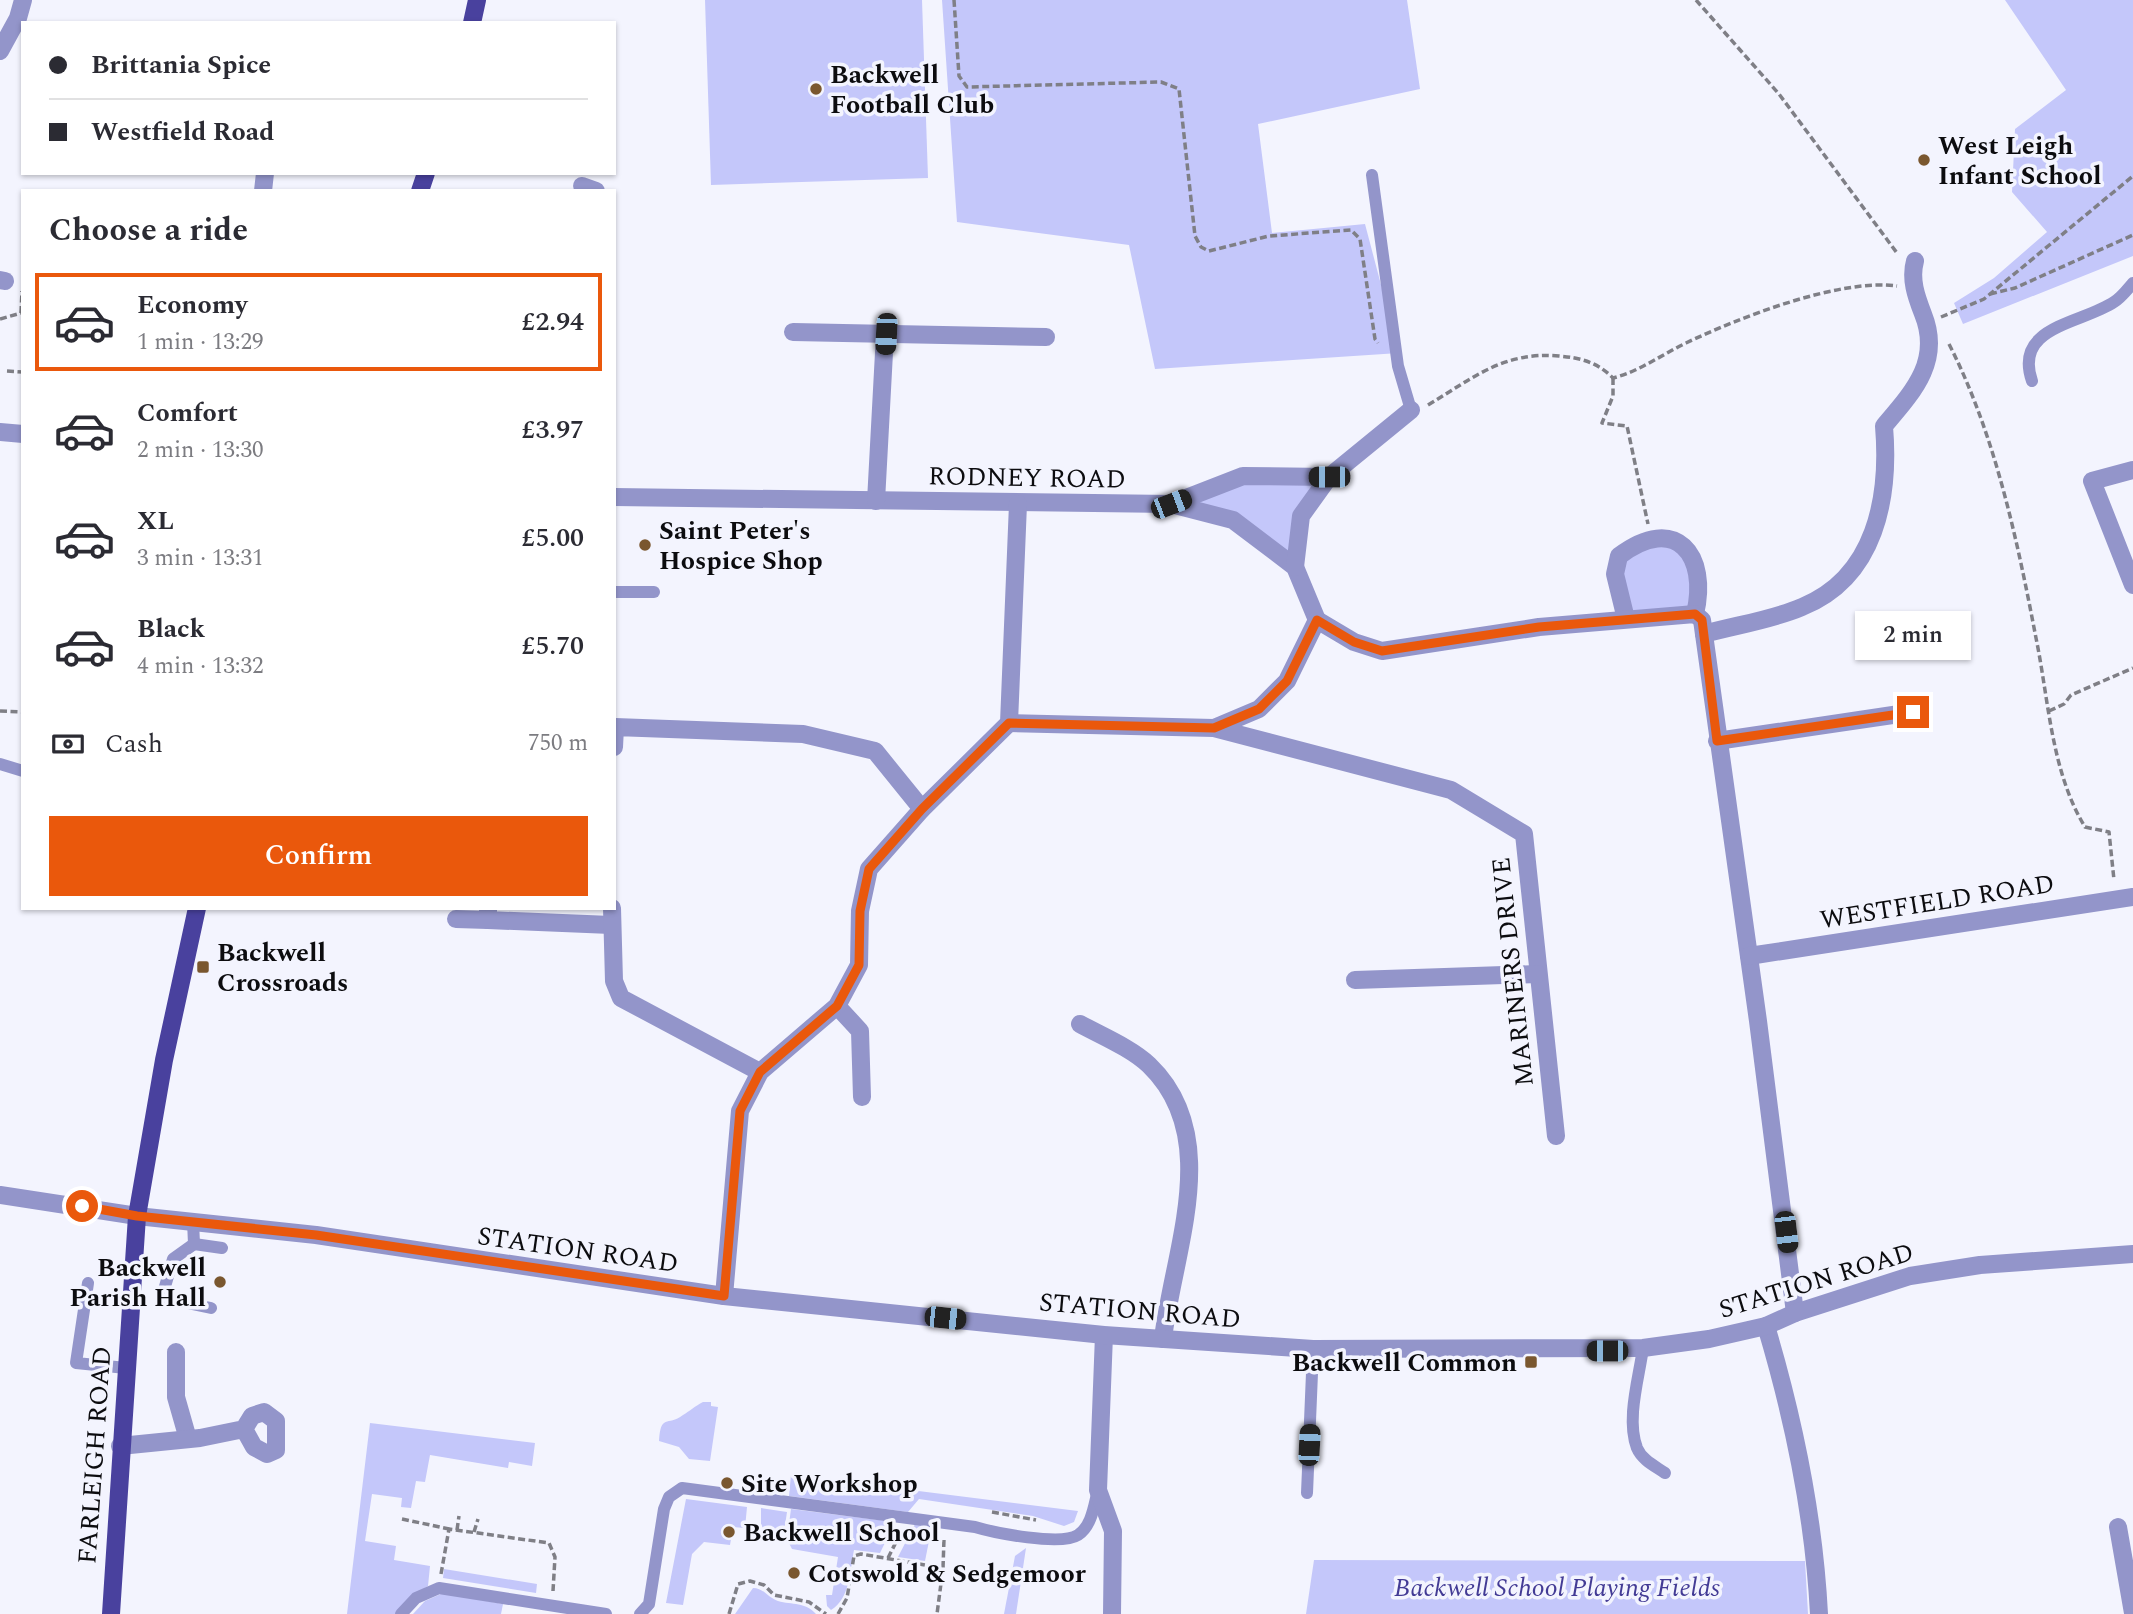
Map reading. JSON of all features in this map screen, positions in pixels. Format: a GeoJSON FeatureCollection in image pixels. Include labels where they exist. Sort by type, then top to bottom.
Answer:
{"type":"FeatureCollection","features":[{"type":"Feature","properties":{"kind":"main road"},"geometry":{"type":"LineString","coordinates":[[472,21],[477,0]]}},
{"type":"Feature","properties":{"kind":"main road","name":"FARLEIGH ROAD"},"geometry":{"type":"LineString","coordinates":[[111,1614],[137,1216],[163,1060],[197,910]]}},
{"type":"Feature","properties":{"kind":"street"},"geometry":{"type":"LineString","coordinates":[[0,51],[18,18],[23,0]]}},
{"type":"Feature","properties":{"kind":"street"},"geometry":{"type":"LineString","coordinates":[[1704,634],[1802,608],[1826,595],[1854,569],[1869,546],[1880,513],[1887,462],[1884,426],[1919,384],[1931,355],[1916,293],[1913,267]]}},
{"type":"Feature","properties":{"kind":"street"},"geometry":{"type":"LineString","coordinates":[[793,332],[1046,337]]}},
{"type":"Feature","properties":{"kind":"street"},"geometry":{"type":"LineString","coordinates":[[876,500],[886,334]]}},
{"type":"Feature","properties":{"kind":"street"},"geometry":{"type":"LineString","coordinates":[[1411,410],[1329,477],[1301,516],[1295,567],[1317,620],[1354,642],[1382,651],[1539,627],[1695,614],[1702,620],[1795,1313]]}},
{"type":"Feature","properties":{"kind":"street"},"geometry":{"type":"LineString","coordinates":[[0,432],[21,434]]}},
{"type":"Feature","properties":{"kind":"street"},"geometry":{"type":"LineString","coordinates":[[2133,470],[2092,481],[2133,585]]}},
{"type":"Feature","properties":{"kind":"street","name":"RODNEY ROAD"},"geometry":{"type":"LineString","coordinates":[[616,497],[1171,504],[1242,476],[1329,477]]}},
{"type":"Feature","properties":{"kind":"street"},"geometry":{"type":"LineString","coordinates":[[724,1296],[740,1111],[760,1072],[837,1006],[859,965],[860,911],[869,869],[922,809],[1009,723],[1018,504]]}},
{"type":"Feature","properties":{"kind":"street"},"geometry":{"type":"LineString","coordinates":[[1171,504],[1233,520],[1295,567]]}},
{"type":"Feature","properties":{"kind":"street"},"geometry":{"type":"LineString","coordinates":[[1626,619],[1615,574],[1619,556],[1635,544],[1652,540],[1671,540],[1686,548],[1692,555],[1701,590],[1695,614]]}},
{"type":"Feature","properties":{"kind":"street"},"geometry":{"type":"LineString","coordinates":[[1214,728],[1259,709],[1287,681],[1317,620]]}},
{"type":"Feature","properties":{"kind":"street"},"geometry":{"type":"LineString","coordinates":[[1717,741],[1913,712]]}},
{"type":"Feature","properties":{"kind":"street","name":"MARINERS DRIVE"},"geometry":{"type":"LineString","coordinates":[[1009,723],[1214,728],[1451,790],[1524,834],[1556,1136]]}},
{"type":"Feature","properties":{"kind":"street"},"geometry":{"type":"LineString","coordinates":[[616,727],[803,734],[874,751],[922,809]]}},
{"type":"Feature","properties":{"kind":"street","name":"WESTFIELD ROAD"},"geometry":{"type":"LineString","coordinates":[[1749,956],[2125,898]]}},
{"type":"Feature","properties":{"kind":"street"},"geometry":{"type":"LineString","coordinates":[[456,919],[488,914],[612,917],[614,981],[621,998],[760,1072]]}},
{"type":"Feature","properties":{"kind":"street"},"geometry":{"type":"LineString","coordinates":[[1355,980],[1537,974]]}},
{"type":"Feature","properties":{"kind":"street"},"geometry":{"type":"LineString","coordinates":[[837,1006],[860,1031],[862,1097]]}},
{"type":"Feature","properties":{"kind":"street"},"geometry":{"type":"LineString","coordinates":[[1080,1024],[1148,1064],[1172,1093],[1185,1124],[1191,1153],[1186,1206],[1163,1339]]}},
{"type":"Feature","properties":{"kind":"street","name":"STATION ROAD"},"geometry":{"type":"LineString","coordinates":[[0,1195],[137,1216],[316,1235],[724,1296],[1104,1335],[1314,1349],[1643,1348],[1709,1339],[1766,1326],[1795,1313],[1910,1276],[1980,1265],[2133,1254]]}},
{"type":"Feature","properties":{"kind":"street"},"geometry":{"type":"LineString","coordinates":[[1766,1326],[1786,1393],[1801,1462],[1817,1564],[1819,1614]]}},
{"type":"Feature","properties":{"kind":"street"},"geometry":{"type":"LineString","coordinates":[[1104,1335],[1098,1490],[1113,1531],[1112,1614]]}},
{"type":"Feature","properties":{"kind":"street"},"geometry":{"type":"LineString","coordinates":[[176,1352],[176,1397],[188,1440]]}},
{"type":"Feature","properties":{"kind":"street"},"geometry":{"type":"LineString","coordinates":[[120,1446],[188,1440],[244,1429]]}},
{"type":"Feature","properties":{"kind":"street"},"geometry":{"type":"LineString","coordinates":[[2118,1527],[2133,1613]]}},
{"type":"Feature","properties":{"kind":"lane"},"geometry":{"type":"LineString","coordinates":[[1373,175],[1395,347],[1411,410]]}},
{"type":"Feature","properties":{"kind":"lane"},"geometry":{"type":"LineString","coordinates":[[2032,381],[2028,359],[2030,349],[2040,337],[2114,303],[2133,283]]}},
{"type":"Feature","properties":{"kind":"lane"},"geometry":{"type":"LineString","coordinates":[[616,592],[654,592]]}},
{"type":"Feature","properties":{"kind":"lane"},"geometry":{"type":"LineString","coordinates":[[0,764],[21,770]]}},
{"type":"Feature","properties":{"kind":"lane"},"geometry":{"type":"LineString","coordinates":[[193,1222],[194,1244]]}},
{"type":"Feature","properties":{"kind":"lane"},"geometry":{"type":"LineString","coordinates":[[211,1308],[168,1299],[164,1290],[173,1259],[194,1244],[222,1248]]}},
{"type":"Feature","properties":{"kind":"lane"},"geometry":{"type":"LineString","coordinates":[[88,1283],[76,1363],[126,1368]]}},
{"type":"Feature","properties":{"kind":"lane"},"geometry":{"type":"LineString","coordinates":[[1643,1348],[1634,1417],[1637,1448],[1647,1462],[1665,1473]]}},
{"type":"Feature","properties":{"kind":"lane"},"geometry":{"type":"LineString","coordinates":[[1307,1493],[1314,1349]]}},
{"type":"Feature","properties":{"kind":"lane"},"geometry":{"type":"LineString","coordinates":[[640,1614],[649,1604],[664,1509],[669,1497],[682,1488],[975,1527],[1001,1535],[1069,1539],[1078,1535],[1089,1521],[1098,1490]]}},
{"type":"Feature","properties":{"kind":"lane"},"geometry":{"type":"LineString","coordinates":[[401,1614],[416,1598],[439,1588],[606,1614]]}},
{"type":"Feature","properties":{"kind":"path"},"geometry":{"type":"LineString","coordinates":[[954,0],[959,76],[967,87],[1161,82],[1179,89],[1195,236],[1200,247],[1209,251],[1269,236],[1351,230],[1360,239],[1375,339],[1383,348],[1395,347]]}},
{"type":"Feature","properties":{"kind":"path"},"geometry":{"type":"LineString","coordinates":[[1696,0],[1779,94],[1913,267]]}},
{"type":"Feature","properties":{"kind":"path"},"geometry":{"type":"LineString","coordinates":[[1927,331],[1988,295],[2133,176]]}},
{"type":"Feature","properties":{"kind":"path"},"geometry":{"type":"LineString","coordinates":[[1988,295],[2015,288],[2133,235]]}},
{"type":"Feature","properties":{"kind":"path"},"geometry":{"type":"LineString","coordinates":[[9,280],[21,310]]}},
{"type":"Feature","properties":{"kind":"path"},"geometry":{"type":"LineString","coordinates":[[1613,378],[1629,374],[1687,342],[1786,303],[1874,283],[1916,293]]}},
{"type":"Feature","properties":{"kind":"path"},"geometry":{"type":"LineString","coordinates":[[0,319],[21,313]]}},
{"type":"Feature","properties":{"kind":"path"},"geometry":{"type":"LineString","coordinates":[[1927,331],[1948,342],[1967,380],[2013,525],[2070,803],[2085,827],[2109,832],[2125,898]]}},
{"type":"Feature","properties":{"kind":"path"},"geometry":{"type":"LineString","coordinates":[[1411,410],[1424,408],[1516,357],[1541,355],[1580,358],[1601,366],[1613,378],[1613,396],[1602,422],[1628,426],[1652,540]]}},
{"type":"Feature","properties":{"kind":"path"},"geometry":{"type":"LineString","coordinates":[[8,370],[21,372]]}},
{"type":"Feature","properties":{"kind":"path"},"geometry":{"type":"LineString","coordinates":[[2049,711],[2064,704],[2071,695],[2133,668]]}},
{"type":"Feature","properties":{"kind":"path"},"geometry":{"type":"LineString","coordinates":[[0,711],[21,712]]}},
{"type":"Feature","properties":{"kind":"path"},"geometry":{"type":"LineString","coordinates":[[457,1530],[459,1516]]}},
{"type":"Feature","properties":{"kind":"path"},"geometry":{"type":"LineString","coordinates":[[888,1558],[908,1518]]}},
{"type":"Feature","properties":{"kind":"path"},"geometry":{"type":"LineString","coordinates":[[402,1519],[449,1529],[549,1543],[555,1557],[552,1604]]}},
{"type":"Feature","properties":{"kind":"path"},"geometry":{"type":"LineString","coordinates":[[474,1532],[478,1519]]}},
{"type":"Feature","properties":{"kind":"path"},"geometry":{"type":"LineString","coordinates":[[442,1569],[449,1529]]}},
{"type":"Feature","properties":{"kind":"path"},"geometry":{"type":"LineString","coordinates":[[838,1614],[847,1598],[855,1556],[888,1558],[943,1568],[937,1614]]}},
{"type":"Feature","properties":{"kind":"path"},"geometry":{"type":"LineString","coordinates":[[729,1614],[738,1584],[750,1581],[764,1585],[774,1595],[809,1602],[826,1614]]}},
{"type":"Feature","properties":{"kind":"green space","name":"Backwell Football Club"},"geometry":{"type":"Polygon","coordinates":[[[705,0],[922,0],[928,178],[711,185],[705,0]]]}},
{"type":"Feature","properties":{"kind":"green space"},"geometry":{"type":"Polygon","coordinates":[[[942,0],[1407,0],[1420,89],[1258,124],[1272,233],[1365,224],[1399,353],[1155,369],[1129,245],[957,222],[942,0]]]}},
{"type":"Feature","properties":{"kind":"green space"},"geometry":{"type":"Polygon","coordinates":[[[2005,0],[2133,0],[2133,256],[1963,324],[1954,303],[1994,278],[2047,232],[2012,192],[2015,129],[2066,90],[2005,0]]]}},
{"type":"Feature","properties":{"kind":"green space"},"geometry":{"type":"Polygon","coordinates":[[[1243,477],[1328,477],[1301,516],[1295,566],[1234,520],[1171,505],[1243,477]]]}},
{"type":"Feature","properties":{"kind":"green space"},"geometry":{"type":"Polygon","coordinates":[[[1635,544],[1686,547],[1695,614],[1626,619],[1619,556],[1635,544]]]}},
{"type":"Feature","properties":{"kind":"green space"},"geometry":{"type":"Polygon","coordinates":[[[703,1402],[711,1402],[711,1406],[718,1407],[710,1461],[689,1459],[679,1447],[659,1441],[663,1424],[703,1402]]]}},
{"type":"Feature","properties":{"kind":"green space"},"geometry":{"type":"Polygon","coordinates":[[[370,1423],[535,1443],[532,1466],[509,1462],[508,1468],[430,1455],[425,1482],[416,1481],[411,1508],[401,1507],[402,1498],[372,1494],[365,1541],[396,1546],[394,1560],[430,1566],[428,1586],[410,1598],[398,1614],[347,1614],[370,1423]]]}},
{"type":"Feature","properties":{"kind":"green space"},"geometry":{"type":"Polygon","coordinates":[[[791,1475],[1078,1511],[1074,1522],[1064,1526],[1033,1516],[919,1499],[908,1512],[789,1496],[791,1475]]]}},
{"type":"Feature","properties":{"kind":"green space"},"geometry":{"type":"Polygon","coordinates":[[[686,1499],[747,1507],[745,1528],[733,1527],[730,1545],[704,1542],[692,1554],[683,1605],[666,1603],[686,1499]]]}},
{"type":"Feature","properties":{"kind":"green space"},"geometry":{"type":"Polygon","coordinates":[[[761,1508],[787,1512],[783,1539],[761,1535],[761,1508]]]}},
{"type":"Feature","properties":{"kind":"green space"},"geometry":{"type":"Polygon","coordinates":[[[791,1509],[895,1522],[880,1553],[854,1550],[846,1591],[831,1610],[827,1606],[826,1595],[832,1595],[838,1557],[792,1549],[787,1539],[791,1509]]]}},
{"type":"Feature","properties":{"kind":"green space"},"geometry":{"type":"Polygon","coordinates":[[[915,1524],[932,1526],[925,1561],[898,1557],[915,1524]]]}},
{"type":"Feature","properties":{"kind":"green space"},"geometry":{"type":"Polygon","coordinates":[[[1026,1548],[1016,1614],[1004,1614],[1015,1556],[1026,1548]]]}},
{"type":"Feature","properties":{"kind":"green space","name":"Backwell School Playing Fields"},"geometry":{"type":"Polygon","coordinates":[[[1314,1560],[1805,1561],[1808,1614],[1306,1614],[1314,1560]]]}},
{"type":"Feature","properties":{"kind":"green space"},"geometry":{"type":"Polygon","coordinates":[[[444,1569],[537,1584],[536,1593],[443,1578],[444,1569]]]}},
{"type":"Feature","properties":{"kind":"green space"},"geometry":{"type":"Polygon","coordinates":[[[753,1588],[778,1601],[808,1607],[816,1614],[735,1614],[753,1588]]]}},
{"type":"Feature","properties":{"kind":"green space"},"geometry":{"type":"Polygon","coordinates":[[[443,1593],[503,1604],[501,1614],[413,1614],[425,1601],[443,1593]]]}},
{"type":"Feature","properties":{"kind":"place","name":"Backwell Football Club"},"geometry":{"type":"Point","coordinates":[816,89]}},
{"type":"Feature","properties":{"kind":"place","name":"West Leigh Infant School"},"geometry":{"type":"Point","coordinates":[1924,160]}},
{"type":"Feature","properties":{"kind":"place","name":"Saint Peter's Hospice Shop"},"geometry":{"type":"Point","coordinates":[645,545]}},
{"type":"Feature","properties":{"kind":"place","name":"Backwell Crossroads"},"geometry":{"type":"Point","coordinates":[203,967]}},
{"type":"Feature","properties":{"kind":"place","name":"Backwell Parish Hall"},"geometry":{"type":"Point","coordinates":[220,1282]}},
{"type":"Feature","properties":{"kind":"place","name":"Backwell Common"},"geometry":{"type":"Point","coordinates":[1531,1362]}},
{"type":"Feature","properties":{"kind":"place","name":"Site Workshop"},"geometry":{"type":"Point","coordinates":[727,1483]}},
{"type":"Feature","properties":{"kind":"place","name":"Backwell School"},"geometry":{"type":"Point","coordinates":[729,1532]}},
{"type":"Feature","properties":{"kind":"place","name":"Cotswold & Sedgemoor"},"geometry":{"type":"Point","coordinates":[794,1573]}},
{"type":"Feature","properties":{"kind":"route"},"geometry":{"type":"LineString","coordinates":[[82,1206],[137,1216],[316,1235],[724,1296],[740,1111],[760,1072],[837,1006],[859,965],[860,911],[869,869],[922,809],[1009,723],[1214,728],[1259,709],[1287,681],[1317,620],[1354,642],[1382,651],[1539,627],[1695,614],[1702,620],[1717,741],[1913,712]]}}]}
